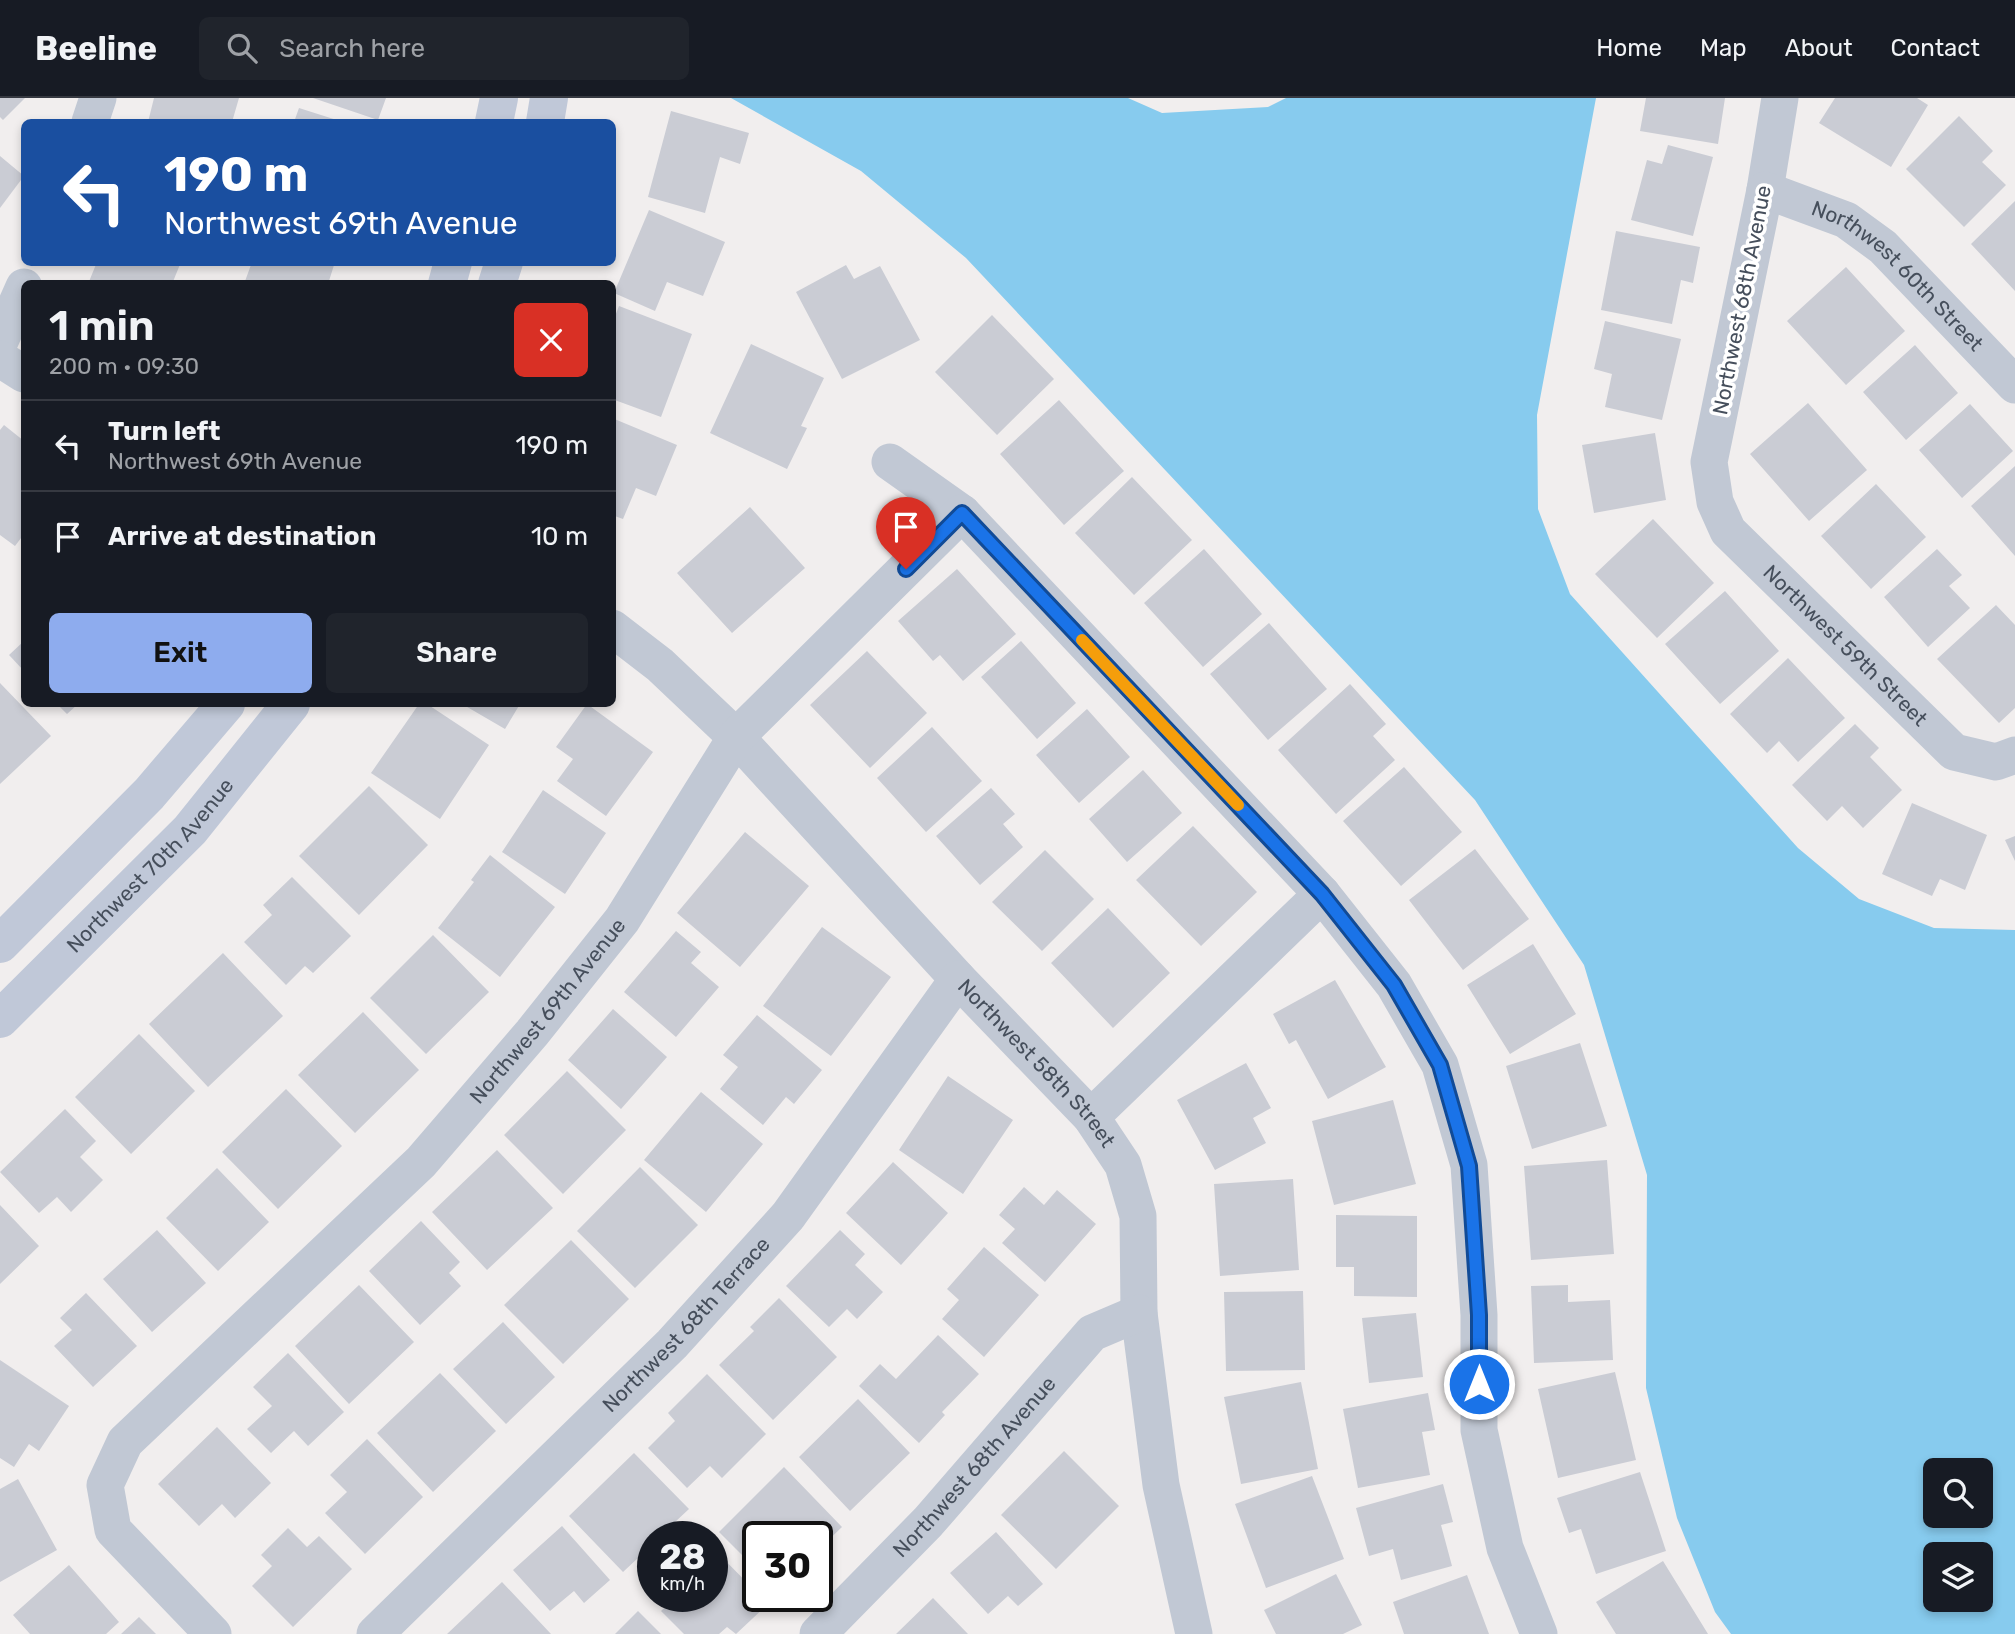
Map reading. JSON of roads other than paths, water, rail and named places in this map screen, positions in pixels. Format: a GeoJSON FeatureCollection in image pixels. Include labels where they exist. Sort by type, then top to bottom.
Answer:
{"type":"FeatureCollection","features":[{"type":"Feature","properties":{"kind":"street"},"geometry":{"type":"LineString","coordinates":[[91,119],[98,98]]}},
{"type":"Feature","properties":{"kind":"street"},"geometry":{"type":"LineString","coordinates":[[495,119],[499,98]]}},
{"type":"Feature","properties":{"kind":"street"},"geometry":{"type":"LineString","coordinates":[[546,119],[550,98]]}},
{"type":"Feature","properties":{"kind":"street","name":"Northwest 68th Avenue"},"geometry":{"type":"LineString","coordinates":[[1715,502],[1709,462],[1765,190],[1780,98]]}},
{"type":"Feature","properties":{"kind":"street","name":"Northwest 60th Street"},"geometry":{"type":"LineString","coordinates":[[1765,190],[1846,220],[1883,247],[2015,385]]}},
{"type":"Feature","properties":{"kind":"street"},"geometry":{"type":"LineString","coordinates":[[0,341],[21,295]]}},
{"type":"Feature","properties":{"kind":"street"},"geometry":{"type":"LineString","coordinates":[[0,359],[21,372]]}},
{"type":"Feature","properties":{"kind":"street"},"geometry":{"type":"LineString","coordinates":[[890,462],[962,513],[1322,894],[1394,985],[1440,1065],[1469,1166],[1479,1315],[1479,1430],[1505,1548],[1539,1634]]}},
{"type":"Feature","properties":{"kind":"street","name":"Northwest 59th Street"},"geometry":{"type":"LineString","coordinates":[[1715,502],[1728,530],[1954,752],[2005,758]]}},
{"type":"Feature","properties":{"kind":"street","name":"Northwest 69th Avenue"},"geometry":{"type":"LineString","coordinates":[[213,1634],[113,1530],[105,1485],[125,1442],[421,1162],[533,1033],[622,920],[736,737],[962,513]]}},
{"type":"Feature","properties":{"kind":"street","name":"Northwest 58th Street"},"geometry":{"type":"LineString","coordinates":[[616,631],[660,665],[736,737],[958,979],[1091,1117],[1123,1165],[1138,1216],[1139,1313],[1161,1485],[1194,1634]]}},
{"type":"Feature","properties":{"kind":"street"},"geometry":{"type":"LineString","coordinates":[[0,944],[149,794],[223,707]]}},
{"type":"Feature","properties":{"kind":"street","name":"Northwest 70th Avenue"},"geometry":{"type":"LineString","coordinates":[[0,1019],[190,830],[289,707]]}},
{"type":"Feature","properties":{"kind":"street"},"geometry":{"type":"LineString","coordinates":[[1091,1117],[1322,894]]}},
{"type":"Feature","properties":{"kind":"street","name":"Northwest 68th Terrace"},"geometry":{"type":"LineString","coordinates":[[375,1634],[672,1344],[788,1216],[958,979]]}},
{"type":"Feature","properties":{"kind":"street","name":"Northwest 68th Avenue"},"geometry":{"type":"LineString","coordinates":[[818,1634],[928,1522],[1092,1333],[1139,1313]]}},
{"type":"Feature","properties":{"kind":"water"},"geometry":{"type":"Polygon","coordinates":[[[731,98],[1128,98],[1162,113],[1268,107],[1286,98],[1596,98],[1537,415],[1538,509],[1570,594],[1798,848],[1859,899],[1934,928],[2015,930],[2015,1634],[1731,1634],[1715,1612],[1677,1518],[1646,1388],[1647,1175],[1584,965],[1475,800],[966,258],[861,171],[731,98]]]}}]}
